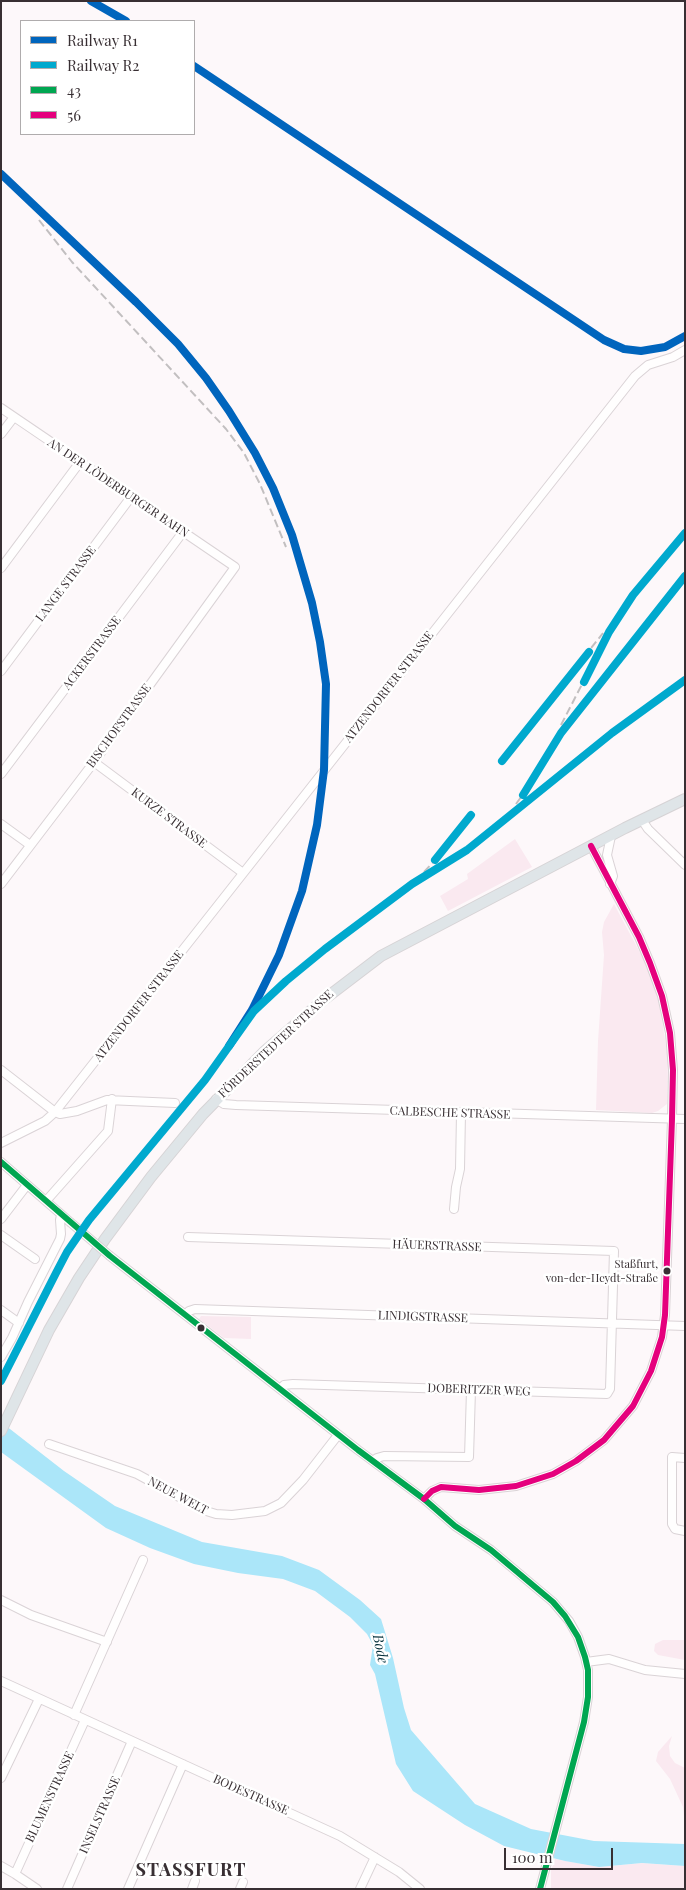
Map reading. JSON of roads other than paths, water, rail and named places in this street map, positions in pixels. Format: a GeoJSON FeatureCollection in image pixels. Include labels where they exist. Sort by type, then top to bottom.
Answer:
{"type":"FeatureCollection","features":[{"type":"Feature","properties":{"kind":"main road","name":"FÖRDERSTEDTER STRASSE"},"geometry":{"type":"LineString","coordinates":[[1,1431],[45,1338],[90,1261],[136,1196],[216,1099],[286,1032],[372,961],[590,846],[685,799]]}},
{"type":"Feature","properties":{"kind":"street","name":"ATZENDORFER STRASSE"},"geometry":{"type":"LineString","coordinates":[[1,1143],[45,1120],[55,1112],[635,376],[648,365],[673,357],[685,350]]}},
{"type":"Feature","properties":{"kind":"street","name":"AN DER LÖDERBURGER BAHN"},"geometry":{"type":"LineString","coordinates":[[1,408],[235,567]]}},
{"type":"Feature","properties":{"kind":"street"},"geometry":{"type":"LineString","coordinates":[[1,434],[14,417]]}},
{"type":"Feature","properties":{"kind":"street"},"geometry":{"type":"LineString","coordinates":[[1,568],[80,462]]}},
{"type":"Feature","properties":{"kind":"street","name":"LANGE STRASSE"},"geometry":{"type":"LineString","coordinates":[[1,671],[131,496]]}},
{"type":"Feature","properties":{"kind":"street","name":"ACKERSTRASSE"},"geometry":{"type":"LineString","coordinates":[[1,774],[183,532]]}},
{"type":"Feature","properties":{"kind":"street","name":"BISCHOFSTRASSE"},"geometry":{"type":"LineString","coordinates":[[1,884],[94,762],[235,567]]}},
{"type":"Feature","properties":{"kind":"street","name":"KURZE STRASSE"},"geometry":{"type":"LineString","coordinates":[[94,762],[243,873]]}},
{"type":"Feature","properties":{"kind":"street"},"geometry":{"type":"LineString","coordinates":[[642,820],[648,829],[685,865]]}},
{"type":"Feature","properties":{"kind":"street"},"geometry":{"type":"LineString","coordinates":[[1,824],[30,845]]}},
{"type":"Feature","properties":{"kind":"street"},"geometry":{"type":"LineString","coordinates":[[610,884],[613,876],[607,855],[611,836]]}},
{"type":"Feature","properties":{"kind":"street"},"geometry":{"type":"LineString","coordinates":[[424,1499],[432,1491],[441,1487],[490,1490],[528,1483],[553,1474],[587,1454],[617,1426],[638,1398],[655,1362],[664,1325],[672,1119],[671,1048],[662,996],[641,942],[590,846]]}},
{"type":"Feature","properties":{"kind":"street"},"geometry":{"type":"LineString","coordinates":[[1,1070],[55,1112],[68,1114],[112,1099],[175,1103]]}},
{"type":"Feature","properties":{"kind":"street"},"geometry":{"type":"LineString","coordinates":[[46,1201],[108,1131],[112,1099]]}},
{"type":"Feature","properties":{"kind":"street","name":"CALBESCHE STRASSE"},"geometry":{"type":"LineString","coordinates":[[216,1099],[224,1104],[236,1105],[685,1119]]}},
{"type":"Feature","properties":{"kind":"street"},"geometry":{"type":"LineString","coordinates":[[454,1209],[460,1168],[461,1113]]}},
{"type":"Feature","properties":{"kind":"street"},"geometry":{"type":"LineString","coordinates":[[1,1162],[110,1256],[338,1435],[424,1499],[455,1526],[491,1550],[553,1602],[573,1628],[586,1662],[588,1697],[573,1765],[540,1889]]}},
{"type":"Feature","properties":{"kind":"street"},"geometry":{"type":"LineString","coordinates":[[1,1219],[26,1185]]}},
{"type":"Feature","properties":{"kind":"street"},"geometry":{"type":"LineString","coordinates":[[1,1357],[60,1239],[62,1234],[61,1215]]}},
{"type":"Feature","properties":{"kind":"street"},"geometry":{"type":"LineString","coordinates":[[1,1234],[35,1259]]}},
{"type":"Feature","properties":{"kind":"street","name":"HÄUERSTRASSE"},"geometry":{"type":"LineString","coordinates":[[188,1237],[614,1251],[612,1323]]}},
{"type":"Feature","properties":{"kind":"street","name":"LINDIGSTRASSE"},"geometry":{"type":"LineString","coordinates":[[186,1315],[189,1311],[195,1309],[685,1326]]}},
{"type":"Feature","properties":{"kind":"street"},"geometry":{"type":"LineString","coordinates":[[1,1310],[19,1323]]}},
{"type":"Feature","properties":{"kind":"street","name":"DOBERITZER WEG"},"geometry":{"type":"LineString","coordinates":[[280,1389],[284,1385],[293,1384],[607,1394],[610,1390],[612,1323]]}},
{"type":"Feature","properties":{"kind":"street"},"geometry":{"type":"LineString","coordinates":[[373,1461],[384,1456],[469,1457],[471,1390]]}},
{"type":"Feature","properties":{"kind":"street","name":"NEUE WELT"},"geometry":{"type":"LineString","coordinates":[[49,1444],[138,1474],[203,1510],[216,1514],[232,1515],[264,1510],[280,1502],[303,1480],[338,1435]]}},
{"type":"Feature","properties":{"kind":"street"},"geometry":{"type":"LineString","coordinates":[[685,1458],[672,1457],[672,1524],[675,1529],[685,1531]]}},
{"type":"Feature","properties":{"kind":"street"},"geometry":{"type":"LineString","coordinates":[[74,1715],[143,1560]]}},
{"type":"Feature","properties":{"kind":"street"},"geometry":{"type":"LineString","coordinates":[[1,1600],[31,1615],[107,1642]]}},
{"type":"Feature","properties":{"kind":"street"},"geometry":{"type":"LineString","coordinates":[[586,1662],[609,1659],[645,1670],[685,1674]]}},
{"type":"Feature","properties":{"kind":"street","name":"BODESTRASSE"},"geometry":{"type":"LineString","coordinates":[[1,1681],[340,1836],[399,1872],[420,1889]]}},
{"type":"Feature","properties":{"kind":"street"},"geometry":{"type":"LineString","coordinates":[[1,1778],[38,1699]]}},
{"type":"Feature","properties":{"kind":"street","name":"BLUMENSTRASSE"},"geometry":{"type":"LineString","coordinates":[[15,1874],[86,1720]]}},
{"type":"Feature","properties":{"kind":"street","name":"INSELSTRASSE"},"geometry":{"type":"LineString","coordinates":[[67,1889],[132,1741]]}},
{"type":"Feature","properties":{"kind":"street"},"geometry":{"type":"LineString","coordinates":[[128,1889],[183,1764]]}},
{"type":"Feature","properties":{"kind":"street"},"geometry":{"type":"LineString","coordinates":[[360,1889],[375,1857]]}},
{"type":"Feature","properties":{"kind":"street"},"geometry":{"type":"LineString","coordinates":[[1,1866],[37,1889]]}},
{"type":"Feature","properties":{"kind":"water","name":"Bode"},"geometry":{"type":"Polygon","coordinates":[[[1,1422],[64,1471],[115,1506],[202,1542],[282,1556],[319,1570],[360,1600],[381,1619],[411,1730],[475,1804],[531,1829],[594,1841],[685,1844],[685,1866],[642,1863],[599,1867],[565,1861],[504,1846],[465,1825],[413,1791],[396,1764],[375,1674],[370,1665],[373,1645],[367,1634],[350,1617],[315,1591],[283,1579],[238,1573],[194,1564],[150,1548],[106,1528],[1,1452],[1,1422]]]}},
{"type":"Feature","properties":{"kind":"railway"},"geometry":{"type":"LineString","coordinates":[[91,1],[124,20]]}},
{"type":"Feature","properties":{"kind":"railway"},"geometry":{"type":"LineString","coordinates":[[195,67],[604,340],[624,349],[641,351],[665,347],[685,336]]}},
{"type":"Feature","properties":{"kind":"railway"},"geometry":{"type":"LineString","coordinates":[[1,174],[136,302],[178,344],[206,378],[255,453],[273,488],[292,535],[312,603],[326,684],[324,770],[317,825],[302,891],[279,955],[252,1010],[229,1046]]}},
{"type":"Feature","properties":{"kind":"railway"},"geometry":{"type":"LineString","coordinates":[[39,220],[72,262],[226,429],[244,453],[260,484],[286,547]]}},
{"type":"Feature","properties":{"kind":"railway"},"geometry":{"type":"LineString","coordinates":[[561,725],[609,632],[633,595],[685,533]]}},
{"type":"Feature","properties":{"kind":"railway"},"geometry":{"type":"LineString","coordinates":[[516,804],[532,782],[561,733],[685,576]]}},
{"type":"Feature","properties":{"kind":"railway"},"geometry":{"type":"LineString","coordinates":[[502,761],[603,633]]}},
{"type":"Feature","properties":{"kind":"railway"},"geometry":{"type":"LineString","coordinates":[[256,1009],[325,949],[412,884],[467,850],[612,733],[685,680]]}},
{"type":"Feature","properties":{"kind":"railway"},"geometry":{"type":"LineString","coordinates":[[424,872],[471,815]]}},
{"type":"Feature","properties":{"kind":"railway"},"geometry":{"type":"LineString","coordinates":[[1,1381],[67,1252],[89,1220],[205,1080],[232,1041]]}},
{"type":"Feature","properties":{"kind":"rail line","name":"R1"},"geometry":{"type":"LineString","coordinates":[[91,1],[124,20]]}},
{"type":"Feature","properties":{"kind":"rail line","name":"R1"},"geometry":{"type":"LineString","coordinates":[[195,67],[604,340],[624,349],[641,351],[665,347],[685,336]]}},
{"type":"Feature","properties":{"kind":"rail line","name":"R1"},"geometry":{"type":"LineString","coordinates":[[1,174],[136,302],[178,344],[206,378],[255,453],[273,488],[292,535],[312,603],[326,684],[324,770],[317,825],[302,891],[279,955],[252,1010],[229,1046]]}},
{"type":"Feature","properties":{"kind":"rail line","name":"R2"},"geometry":{"type":"LineString","coordinates":[[584,682],[609,632],[633,595],[685,533]]}},
{"type":"Feature","properties":{"kind":"rail line","name":"R2"},"geometry":{"type":"LineString","coordinates":[[523,795],[561,733],[685,576]]}},
{"type":"Feature","properties":{"kind":"rail line","name":"R2"},"geometry":{"type":"LineString","coordinates":[[502,761],[589,652]]}},
{"type":"Feature","properties":{"kind":"rail line","name":"R2"},"geometry":{"type":"LineString","coordinates":[[1,1381],[67,1252],[89,1220],[205,1080],[254,1011],[286,981],[325,949],[412,884],[467,850],[612,733],[685,680]]}},
{"type":"Feature","properties":{"kind":"rail line","name":"R2"},"geometry":{"type":"LineString","coordinates":[[435,860],[471,815]]}},
{"type":"Feature","properties":{"kind":"place","name":"Staßfurt, von-der-Heydt-Straße"},"geometry":{"type":"Point","coordinates":[667,1271]}},
{"type":"Feature","properties":{"kind":"district","name":"STASSFURT"},"geometry":{"type":"Point","coordinates":[191,1870]}}]}
